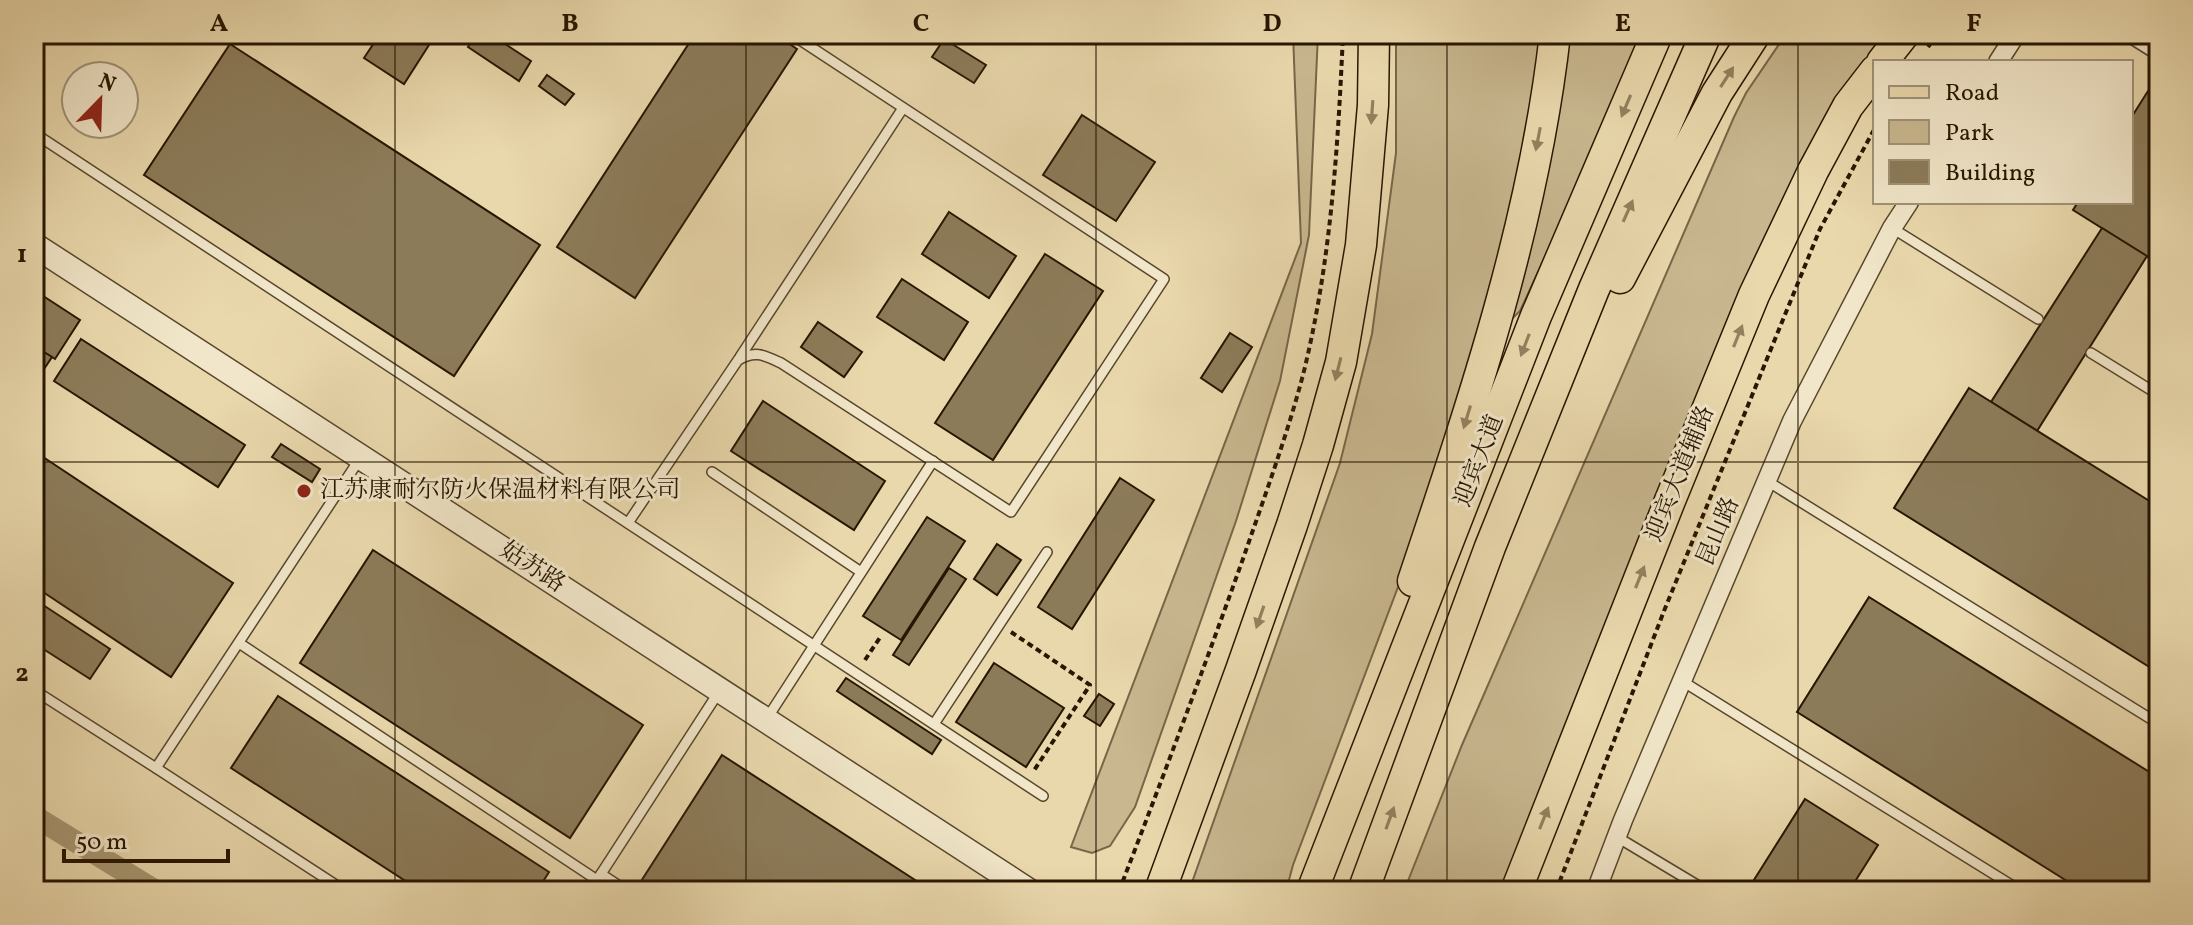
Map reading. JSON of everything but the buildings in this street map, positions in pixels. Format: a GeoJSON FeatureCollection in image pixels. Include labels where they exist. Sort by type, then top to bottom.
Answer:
{"type":"FeatureCollection","features":[{"type":"Feature","properties":{"kind":"main road"},"geometry":{"type":"LineString","coordinates":[[1160,891],[1292,525],[1341,362],[1361,245],[1373,105],[1374,34]]}},
{"type":"Feature","properties":{"kind":"main road"},"geometry":{"type":"LineString","coordinates":[[1310,891],[1462,433],[1509,277],[1534,165],[1555,34]]}},
{"type":"Feature","properties":{"kind":"main road","name":"迎宾大道"},"geometry":{"type":"LineString","coordinates":[[1310,891],[1536,316],[1657,34]]}},
{"type":"Feature","properties":{"kind":"main road","name":"迎宾大道"},"geometry":{"type":"LineString","coordinates":[[1363,891],[1490,547],[1594,289],[1706,34]]}},
{"type":"Feature","properties":{"kind":"main road"},"geometry":{"type":"LineString","coordinates":[[1490,547],[1633,250],[1717,93],[1755,34]]}},
{"type":"Feature","properties":{"kind":"main road"},"geometry":{"type":"LineString","coordinates":[[1884,60],[1904,34]]}},
{"type":"Feature","properties":{"kind":"main road","name":"迎宾大道辅路"},"geometry":{"type":"LineString","coordinates":[[1516,891],[1754,295],[1813,171],[1848,106],[1873,74]]}},
{"type":"Feature","properties":{"kind":"street"},"geometry":{"type":"LineString","coordinates":[[1999,60],[2016,34]]}},
{"type":"Feature","properties":{"kind":"street"},"geometry":{"type":"LineString","coordinates":[[2132,34],[2159,51]]}},
{"type":"Feature","properties":{"kind":"street","name":"昆山路"},"geometry":{"type":"LineString","coordinates":[[1596,891],[1792,421],[1892,228],[1908,204]]}},
{"type":"Feature","properties":{"kind":"street","name":"姑苏路"},"geometry":{"type":"LineString","coordinates":[[34,245],[1029,891]]}},
{"type":"Feature","properties":{"kind":"lane"},"geometry":{"type":"LineString","coordinates":[[738,360],[748,354],[762,355],[781,363],[1011,512],[1164,279],[791,34]]}},
{"type":"Feature","properties":{"kind":"lane"},"geometry":{"type":"LineString","coordinates":[[628,523],[903,108]]}},
{"type":"Feature","properties":{"kind":"lane"},"geometry":{"type":"LineString","coordinates":[[34,133],[1043,796]]}},
{"type":"Feature","properties":{"kind":"lane"},"geometry":{"type":"LineString","coordinates":[[1892,228],[2038,319]]}},
{"type":"Feature","properties":{"kind":"lane"},"geometry":{"type":"LineString","coordinates":[[2091,353],[2159,395]]}},
{"type":"Feature","properties":{"kind":"lane"},"geometry":{"type":"LineString","coordinates":[[156,768],[361,457]]}},
{"type":"Feature","properties":{"kind":"lane"},"geometry":{"type":"LineString","coordinates":[[766,720],[933,461]]}},
{"type":"Feature","properties":{"kind":"lane"},"geometry":{"type":"LineString","coordinates":[[712,472],[861,572]]}},
{"type":"Feature","properties":{"kind":"lane"},"geometry":{"type":"LineString","coordinates":[[1767,481],[2159,724]]}},
{"type":"Feature","properties":{"kind":"lane"},"geometry":{"type":"LineString","coordinates":[[934,724],[1047,552]]}},
{"type":"Feature","properties":{"kind":"lane"},"geometry":{"type":"LineString","coordinates":[[239,643],[599,877],[627,891]]}},
{"type":"Feature","properties":{"kind":"lane"},"geometry":{"type":"LineString","coordinates":[[1682,681],[2021,891]]}},
{"type":"Feature","properties":{"kind":"lane"},"geometry":{"type":"LineString","coordinates":[[34,690],[345,891]]}},
{"type":"Feature","properties":{"kind":"lane"},"geometry":{"type":"LineString","coordinates":[[590,891],[720,690]]}},
{"type":"Feature","properties":{"kind":"lane"},"geometry":{"type":"LineString","coordinates":[[1617,837],[1707,891]]}},
{"type":"Feature","properties":{"kind":"path"},"geometry":{"type":"LineString","coordinates":[[1119,891],[1203,673],[1271,479],[1303,373],[1322,284],[1337,152],[1343,34]]}},
{"type":"Feature","properties":{"kind":"path"},"geometry":{"type":"LineString","coordinates":[[1556,891],[1670,597],[1814,243],[1873,132]]}},
{"type":"Feature","properties":{"kind":"path"},"geometry":{"type":"LineString","coordinates":[[999,624],[1090,685],[1025,784]]}},
{"type":"Feature","properties":{"kind":"path"},"geometry":{"type":"LineString","coordinates":[[857,674],[881,636]]}},
{"type":"Feature","properties":{"kind":"green space"},"geometry":{"type":"Polygon","coordinates":[[[1293,34],[1318,34],[1309,235],[1280,381],[1236,521],[1135,807],[1110,846],[1092,853],[1071,847],[1301,243],[1293,34]]]}},
{"type":"Feature","properties":{"kind":"green space"},"geometry":{"type":"Polygon","coordinates":[[[1396,34],[1648,34],[1520,311],[1479,351],[1449,452],[1293,865],[1286,891],[1189,891],[1340,463],[1372,334],[1396,153],[1396,34]]]}},
{"type":"Feature","properties":{"kind":"green space"},"geometry":{"type":"Polygon","coordinates":[[[1786,34],[1890,34],[1853,80],[1505,891],[1404,891],[1462,745],[1734,117],[1746,93],[1786,34]]]}},
{"type":"Feature","properties":{"kind":"waterway"},"geometry":{"type":"LineString","coordinates":[[34,816],[156,891]]}},
{"type":"Feature","properties":{"kind":"place","name":"江苏康耐尔防火保温材料有限公司"},"geometry":{"type":"Point","coordinates":[304,491]}}]}
